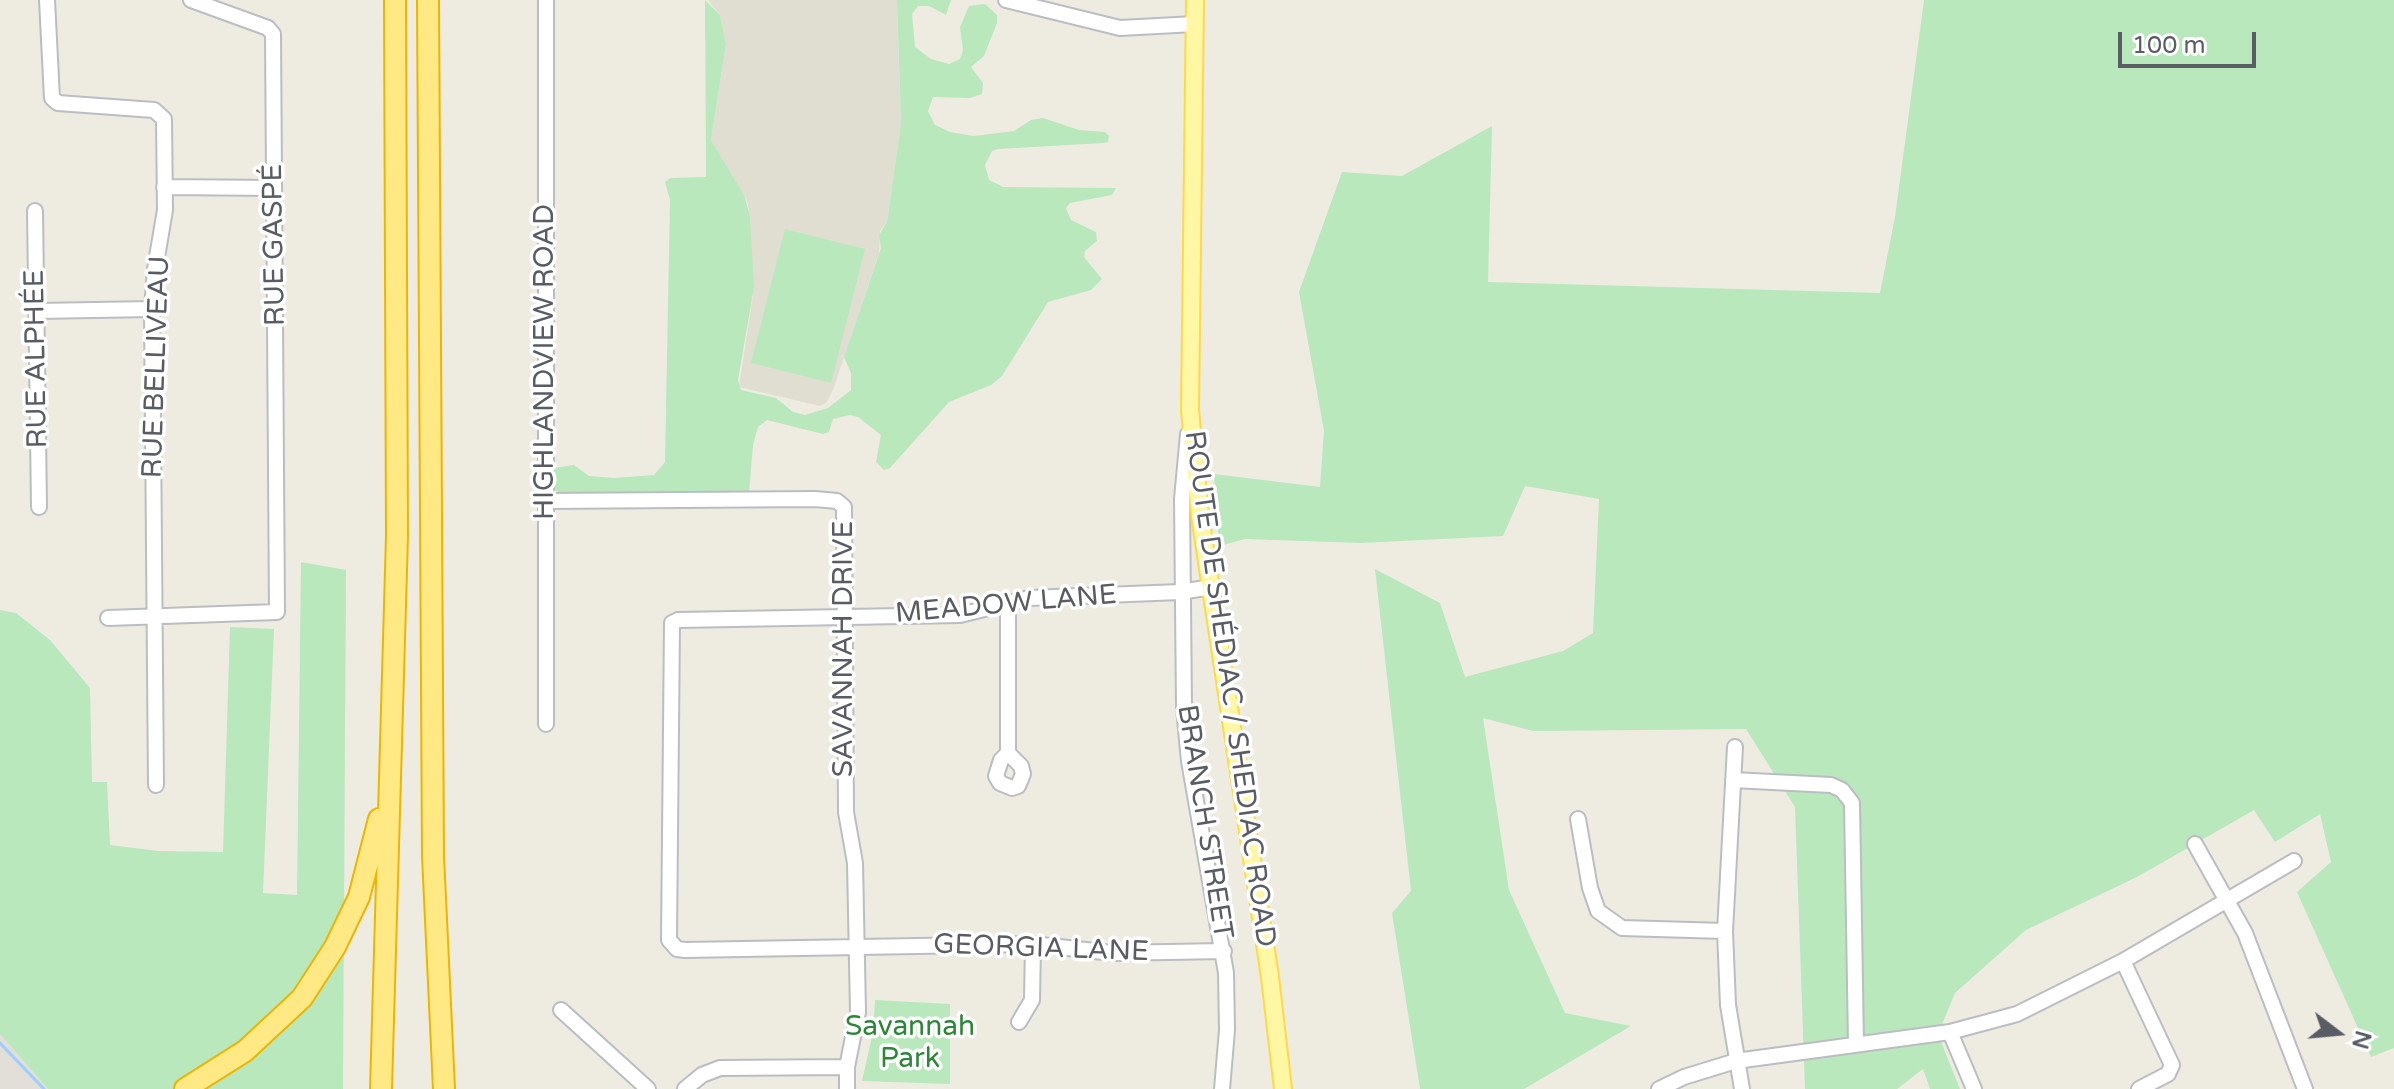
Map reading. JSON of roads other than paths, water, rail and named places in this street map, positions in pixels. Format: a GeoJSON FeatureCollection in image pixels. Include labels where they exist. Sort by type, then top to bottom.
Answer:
{"type":"FeatureCollection","features":[{"type":"Feature","properties":{"kind":"highway"},"geometry":{"type":"LineString","coordinates":[[381,1089],[397,536],[395,0]]}},
{"type":"Feature","properties":{"kind":"highway"},"geometry":{"type":"LineString","coordinates":[[428,0],[433,856],[444,1089]]}},
{"type":"Feature","properties":{"kind":"highway"},"geometry":{"type":"LineString","coordinates":[[185,1089],[245,1051],[302,998],[335,947],[363,883],[391,756]]}},
{"type":"Feature","properties":{"kind":"main road","name":"ROUTE DE SHÉDIAC / SHEDIAC ROAD"},"geometry":{"type":"LineString","coordinates":[[1195,0],[1190,410],[1200,516],[1283,1089]]}},
{"type":"Feature","properties":{"kind":"street","name":"RUE BELLIVEAU"},"geometry":{"type":"LineString","coordinates":[[47,0],[52,98],[58,103],[161,113],[164,119],[164,220],[152,309],[156,785]]}},
{"type":"Feature","properties":{"kind":"street","name":"RUE GASPÉ"},"geometry":{"type":"LineString","coordinates":[[153,618],[277,612],[273,34],[268,28],[191,0]]}},
{"type":"Feature","properties":{"kind":"street","name":"HIGHLANDVIEW ROAD"},"geometry":{"type":"LineString","coordinates":[[546,0],[546,724]]}},
{"type":"Feature","properties":{"kind":"street"},"geometry":{"type":"LineString","coordinates":[[1006,0],[1120,28],[1195,24]]}},
{"type":"Feature","properties":{"kind":"street"},"geometry":{"type":"LineString","coordinates":[[164,187],[274,188]]}},
{"type":"Feature","properties":{"kind":"street","name":"RUE ALPHÉE"},"geometry":{"type":"LineString","coordinates":[[35,211],[39,507]]}},
{"type":"Feature","properties":{"kind":"street"},"geometry":{"type":"LineString","coordinates":[[37,311],[152,309]]}},
{"type":"Feature","properties":{"kind":"street","name":"BRANCH STREET"},"geometry":{"type":"LineString","coordinates":[[1190,410],[1182,499],[1180,592],[1189,761],[1224,951],[1227,1030],[1222,1089]]}},
{"type":"Feature","properties":{"kind":"street","name":"SAVANNAH DRIVE"},"geometry":{"type":"LineString","coordinates":[[546,501],[837,501],[846,514],[846,812],[855,863],[858,1012],[855,1040],[847,1067],[847,1089]]}},
{"type":"Feature","properties":{"kind":"street","name":"MEADOW LANE"},"geometry":{"type":"LineString","coordinates":[[857,946],[685,950],[677,949],[669,940],[672,623],[678,620],[960,615],[1029,598],[1180,592],[1212,587]]}},
{"type":"Feature","properties":{"kind":"street"},"geometry":{"type":"LineString","coordinates":[[1008,605],[1008,753]]}},
{"type":"Feature","properties":{"kind":"street"},"geometry":{"type":"LineString","coordinates":[[108,618],[153,618]]}},
{"type":"Feature","properties":{"kind":"street"},"geometry":{"type":"LineString","coordinates":[[1735,747],[1725,931],[1736,1061],[1742,1089]]}},
{"type":"Feature","properties":{"kind":"street"},"geometry":{"type":"LineString","coordinates":[[1733,780],[1831,785],[1842,790],[1852,803],[1856,1045]]}},
{"type":"Feature","properties":{"kind":"street"},"geometry":{"type":"LineString","coordinates":[[1578,819],[1590,888],[1598,911],[1622,928],[1725,931]]}},
{"type":"Feature","properties":{"kind":"street"},"geometry":{"type":"LineString","coordinates":[[2195,844],[2226,897],[2272,998],[2305,1089]]}},
{"type":"Feature","properties":{"kind":"street"},"geometry":{"type":"LineString","coordinates":[[1659,1089],[1684,1077],[1736,1061],[1950,1032],[2017,1014],[2123,961],[2226,897],[2294,861]]}},
{"type":"Feature","properties":{"kind":"street"},"geometry":{"type":"LineString","coordinates":[[1019,1022],[1032,1000],[1033,944]]}},
{"type":"Feature","properties":{"kind":"street","name":"GEORGIA LANE"},"geometry":{"type":"LineString","coordinates":[[857,946],[1033,944],[1112,953],[1224,951]]}},
{"type":"Feature","properties":{"kind":"street"},"geometry":{"type":"LineString","coordinates":[[2123,961],[2172,1065],[2168,1074],[2139,1089]]}},
{"type":"Feature","properties":{"kind":"street"},"geometry":{"type":"LineString","coordinates":[[561,1010],[648,1089]]}},
{"type":"Feature","properties":{"kind":"street"},"geometry":{"type":"LineString","coordinates":[[1950,1032],[1974,1089]]}},
{"type":"Feature","properties":{"kind":"street"},"geometry":{"type":"LineString","coordinates":[[685,1089],[702,1075],[720,1068],[847,1067]]}},
{"type":"Feature","properties":{"kind":"waterway"},"geometry":{"type":"LineString","coordinates":[[0,1043],[44,1089]]}},
{"type":"Feature","properties":{"kind":"park label","name":"Savannah Park"},"geometry":{"type":"Point","coordinates":[910,1044]}}]}
